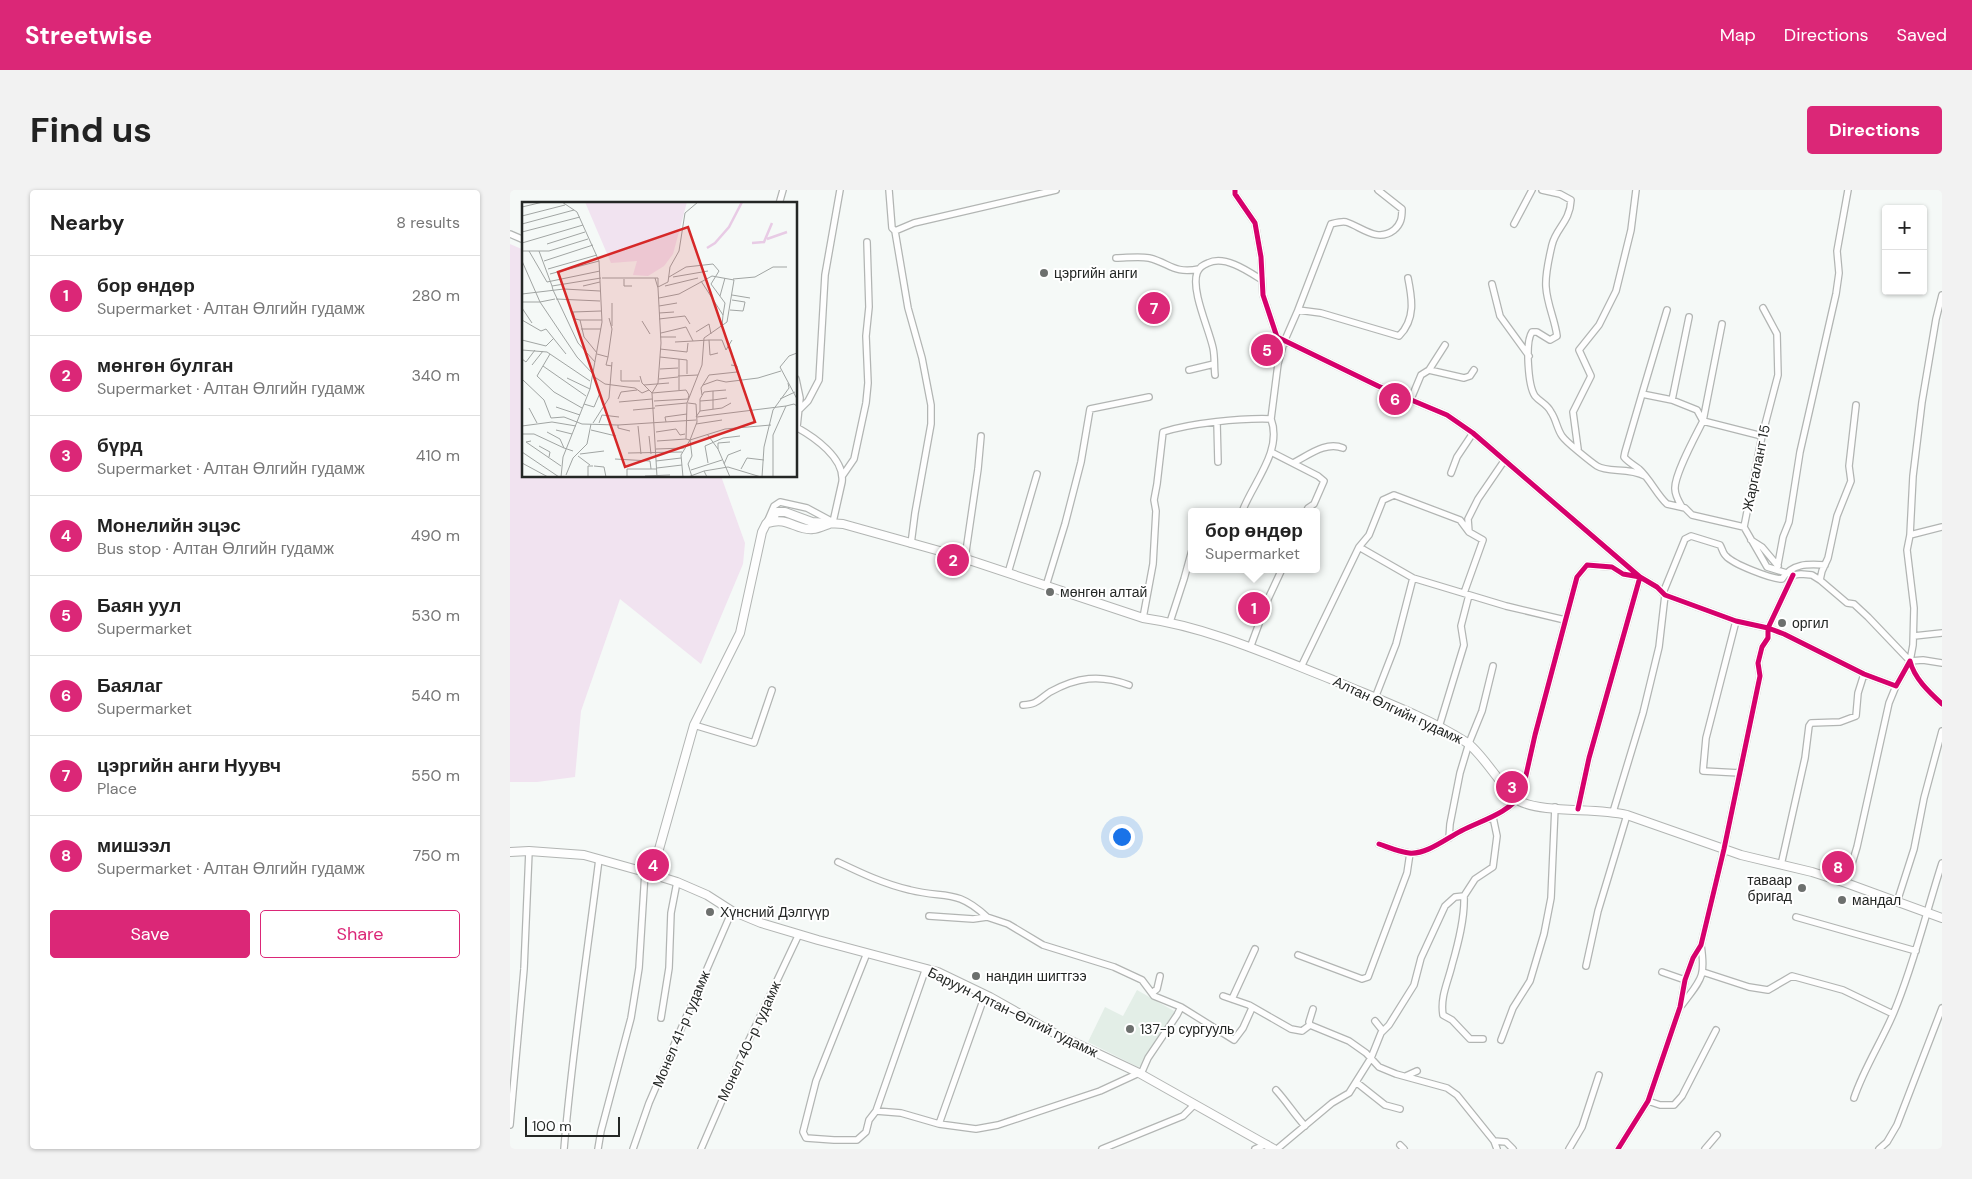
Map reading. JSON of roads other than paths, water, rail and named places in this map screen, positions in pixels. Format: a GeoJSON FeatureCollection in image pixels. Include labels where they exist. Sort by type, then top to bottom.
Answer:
{"type":"FeatureCollection","features":[{"type":"Feature","properties":{"kind":"main road"},"geometry":{"type":"LineString","coordinates":[[648,873],[694,725],[740,633],[762,532],[766,524],[777,520],[812,530],[833,522]]}},
{"type":"Feature","properties":{"kind":"main road","name":"Алтан Өлгийн гудамж"},"geometry":{"type":"LineString","coordinates":[[833,522],[965,558],[1143,618],[1170,622],[1211,633],[1301,667],[1375,698],[1469,743],[1497,779],[1518,800],[1540,807],[1613,812],[1627,815],[1724,849],[1846,883],[1942,918]]}},
{"type":"Feature","properties":{"kind":"main road","name":"Баруун Алтан-Өлгий гудамж"},"geometry":{"type":"LineString","coordinates":[[510,852],[529,850],[584,855],[599,859],[677,882],[707,895],[732,911],[761,923],[926,968],[951,978],[1050,1031],[1140,1074],[1275,1149]]}},
{"type":"Feature","properties":{"kind":"street"},"geometry":{"type":"LineString","coordinates":[[798,411],[808,401],[819,380],[824,275],[840,190]]}},
{"type":"Feature","properties":{"kind":"street"},"geometry":{"type":"LineString","coordinates":[[889,190],[892,228],[895,230],[908,308],[922,358],[931,404],[931,424],[911,544]]}},
{"type":"Feature","properties":{"kind":"street"},"geometry":{"type":"LineString","coordinates":[[895,230],[914,223],[1056,190]]}},
{"type":"Feature","properties":{"kind":"street"},"geometry":{"type":"LineString","coordinates":[[1227,190],[1235,192],[1255,223],[1263,295],[1277,337],[1378,386],[1447,415],[1473,433],[1640,577],[1657,587],[1664,594],[1736,621],[1768,628],[1796,638],[1864,674],[1896,686]]}},
{"type":"Feature","properties":{"kind":"street"},"geometry":{"type":"LineString","coordinates":[[1244,508],[1262,475],[1271,452],[1273,424],[1271,419],[1278,364],[1284,342],[1331,224],[1345,222],[1374,235],[1383,235],[1391,232],[1399,225],[1402,218],[1402,209],[1378,190]]}},
{"type":"Feature","properties":{"kind":"street"},"geometry":{"type":"LineString","coordinates":[[1514,224],[1532,190]]}},
{"type":"Feature","properties":{"kind":"street"},"geometry":{"type":"LineString","coordinates":[[1542,190],[1560,194],[1571,200],[1571,209],[1564,226],[1553,242],[1546,276],[1546,288],[1557,336],[1550,340],[1537,332],[1532,332],[1530,336],[1530,375],[1535,395],[1548,406],[1561,436],[1598,467],[1632,471],[1645,476]]}},
{"type":"Feature","properties":{"kind":"street"},"geometry":{"type":"LineString","coordinates":[[1578,449],[1573,412],[1591,376],[1579,350],[1599,325],[1616,291],[1631,230],[1636,190]]}},
{"type":"Feature","properties":{"kind":"street"},"geometry":{"type":"LineString","coordinates":[[1778,564],[1783,537],[1789,522],[1800,452],[1836,294],[1839,272],[1837,251],[1848,190]]}},
{"type":"Feature","properties":{"kind":"street"},"geometry":{"type":"LineString","coordinates":[[510,234],[522,239]]}},
{"type":"Feature","properties":{"kind":"street"},"geometry":{"type":"LineString","coordinates":[[766,524],[774,506],[780,502],[807,508],[833,522],[843,475],[854,459],[861,435],[866,403],[868,383],[866,336],[869,297],[867,242]]}},
{"type":"Feature","properties":{"kind":"street"},"geometry":{"type":"LineString","coordinates":[[1116,258],[1149,258],[1175,270],[1199,269],[1213,261],[1225,262],[1262,280]]}},
{"type":"Feature","properties":{"kind":"street"},"geometry":{"type":"LineString","coordinates":[[1199,269],[1196,284],[1213,348],[1215,375]]}},
{"type":"Feature","properties":{"kind":"street"},"geometry":{"type":"LineString","coordinates":[[1298,310],[1321,313],[1399,336],[1406,327],[1412,311],[1413,300],[1408,278]]}},
{"type":"Feature","properties":{"kind":"street"},"geometry":{"type":"LineString","coordinates":[[1492,284],[1500,316],[1529,356]]}},
{"type":"Feature","properties":{"kind":"street"},"geometry":{"type":"LineString","coordinates":[[1846,883],[1857,847],[1889,703],[1910,661],[1914,636],[1914,608],[1907,550],[1910,535],[1913,476],[1922,402],[1942,295]]}},
{"type":"Feature","properties":{"kind":"street","name":"Жаргалант 15"},"geometry":{"type":"LineString","coordinates":[[1763,308],[1777,334],[1778,375],[1762,436],[1744,527],[1767,566],[1783,572]]}},
{"type":"Feature","properties":{"kind":"street"},"geometry":{"type":"LineString","coordinates":[[1667,310],[1624,456],[1645,476],[1667,504],[1682,507]]}},
{"type":"Feature","properties":{"kind":"street"},"geometry":{"type":"LineString","coordinates":[[1672,400],[1689,317]]}},
{"type":"Feature","properties":{"kind":"street"},"geometry":{"type":"LineString","coordinates":[[1722,324],[1703,421],[1675,484],[1675,492],[1682,507],[1692,515],[1744,527]]}},
{"type":"Feature","properties":{"kind":"street"},"geometry":{"type":"LineString","coordinates":[[1411,399],[1418,379],[1428,370],[1445,345]]}},
{"type":"Feature","properties":{"kind":"street"},"geometry":{"type":"LineString","coordinates":[[1189,370],[1214,364]]}},
{"type":"Feature","properties":{"kind":"street"},"geometry":{"type":"LineString","coordinates":[[1428,370],[1464,378],[1470,376],[1474,370]]}},
{"type":"Feature","properties":{"kind":"street"},"geometry":{"type":"LineString","coordinates":[[798,388],[800,398],[798,411]]}},
{"type":"Feature","properties":{"kind":"street"},"geometry":{"type":"LineString","coordinates":[[1642,394],[1672,400],[1697,410],[1703,421],[1762,436]]}},
{"type":"Feature","properties":{"kind":"street"},"geometry":{"type":"LineString","coordinates":[[1046,586],[1081,462],[1090,409],[1149,397]]}},
{"type":"Feature","properties":{"kind":"street"},"geometry":{"type":"LineString","coordinates":[[1820,580],[1828,558],[1837,516],[1851,481],[1849,466],[1856,404]]}},
{"type":"Feature","properties":{"kind":"street"},"geometry":{"type":"LineString","coordinates":[[1143,618],[1153,564],[1156,510],[1154,500],[1158,484],[1163,432],[1176,428],[1271,419]]}},
{"type":"Feature","properties":{"kind":"street"},"geometry":{"type":"LineString","coordinates":[[1218,423],[1218,462]]}},
{"type":"Feature","properties":{"kind":"street"},"geometry":{"type":"LineString","coordinates":[[798,428],[815,437],[822,444],[840,466],[843,475]]}},
{"type":"Feature","properties":{"kind":"street"},"geometry":{"type":"LineString","coordinates":[[1451,473],[1457,457],[1473,433]]}},
{"type":"Feature","properties":{"kind":"street"},"geometry":{"type":"LineString","coordinates":[[965,558],[981,436]]}},
{"type":"Feature","properties":{"kind":"street"},"geometry":{"type":"LineString","coordinates":[[1293,463],[1321,448],[1334,445],[1343,448]]}},
{"type":"Feature","properties":{"kind":"street"},"geometry":{"type":"LineString","coordinates":[[1271,452],[1318,476],[1324,482],[1314,504],[1308,508]]}},
{"type":"Feature","properties":{"kind":"street"},"geometry":{"type":"LineString","coordinates":[[1469,532],[1468,519],[1478,499],[1504,461]]}},
{"type":"Feature","properties":{"kind":"street"},"geometry":{"type":"LineString","coordinates":[[1008,573],[1037,474]]}},
{"type":"Feature","properties":{"kind":"street"},"geometry":{"type":"LineString","coordinates":[[1301,667],[1359,548],[1369,535],[1383,500],[1394,495],[1460,520],[1469,532],[1483,540],[1466,594],[1461,626],[1464,645],[1439,727]]}},
{"type":"Feature","properties":{"kind":"street"},"geometry":{"type":"LineString","coordinates":[[1910,535],[1942,527]]}},
{"type":"Feature","properties":{"kind":"street"},"geometry":{"type":"LineString","coordinates":[[1613,812],[1645,704],[1659,647],[1664,594],[1685,539],[1691,536],[1720,545],[1726,556],[1774,579],[1782,578],[1783,572]]}},
{"type":"Feature","properties":{"kind":"street"},"geometry":{"type":"LineString","coordinates":[[1751,540],[1762,547],[1783,572],[1793,575],[1812,575],[1847,604],[1854,604],[1910,661],[1912,670],[1931,694],[1942,704]]}},
{"type":"Feature","properties":{"kind":"street"},"geometry":{"type":"LineString","coordinates":[[1359,548],[1413,578],[1565,620]]}},
{"type":"Feature","properties":{"kind":"street"},"geometry":{"type":"LineString","coordinates":[[1170,622],[1188,564]]}},
{"type":"Feature","properties":{"kind":"street"},"geometry":{"type":"LineString","coordinates":[[1783,572],[1792,567],[1806,564],[1825,564]]}},
{"type":"Feature","properties":{"kind":"street"},"geometry":{"type":"LineString","coordinates":[[1379,844],[1410,853],[1433,847],[1462,830],[1493,817],[1518,800],[1522,793],[1535,735],[1577,577],[1587,565],[1612,567],[1623,574],[1640,577]]}},
{"type":"Feature","properties":{"kind":"street"},"geometry":{"type":"LineString","coordinates":[[1250,648],[1268,599],[1280,573]]}},
{"type":"Feature","properties":{"kind":"street"},"geometry":{"type":"LineString","coordinates":[[1680,1007],[1700,981],[1703,972],[1701,945],[1724,849],[1760,676],[1758,663],[1762,647],[1768,638],[1768,628],[1793,575]]}},
{"type":"Feature","properties":{"kind":"street"},"geometry":{"type":"LineString","coordinates":[[1578,809],[1589,758],[1640,577]]}},
{"type":"Feature","properties":{"kind":"street"},"geometry":{"type":"LineString","coordinates":[[1375,698],[1396,644],[1413,578]]}},
{"type":"Feature","properties":{"kind":"street"},"geometry":{"type":"LineString","coordinates":[[1736,621],[1706,738],[1703,771],[1740,773]]}},
{"type":"Feature","properties":{"kind":"street"},"geometry":{"type":"LineString","coordinates":[[1914,636],[1942,633]]}},
{"type":"Feature","properties":{"kind":"street"},"geometry":{"type":"LineString","coordinates":[[1910,661],[1923,660],[1942,663]]}},
{"type":"Feature","properties":{"kind":"street"},"geometry":{"type":"LineString","coordinates":[[1449,838],[1460,774],[1469,743],[1482,710],[1493,666]]}},
{"type":"Feature","properties":{"kind":"street"},"geometry":{"type":"LineString","coordinates":[[1781,865],[1786,835],[1797,800],[1809,726],[1811,722],[1840,722],[1856,716],[1858,693],[1864,674]]}},
{"type":"Feature","properties":{"kind":"street"},"geometry":{"type":"LineString","coordinates":[[1022,705],[1034,704],[1069,682],[1111,678],[1129,685]]}},
{"type":"Feature","properties":{"kind":"street"},"geometry":{"type":"LineString","coordinates":[[694,725],[754,743],[772,690]]}},
{"type":"Feature","properties":{"kind":"street"},"geometry":{"type":"LineString","coordinates":[[1897,902],[1914,849],[1924,798],[1942,731]]}},
{"type":"Feature","properties":{"kind":"street"},"geometry":{"type":"LineString","coordinates":[[1500,1040],[1513,1008],[1530,981],[1549,912],[1555,808]]}},
{"type":"Feature","properties":{"kind":"street"},"geometry":{"type":"LineString","coordinates":[[1586,966],[1598,911],[1627,815]]}},
{"type":"Feature","properties":{"kind":"street"},"geometry":{"type":"LineString","coordinates":[[1483,1039],[1470,1039],[1452,1020],[1443,1015],[1441,1004],[1453,962],[1465,906],[1464,896],[1475,879],[1493,867],[1496,836],[1493,817]]}},
{"type":"Feature","properties":{"kind":"street"},"geometry":{"type":"LineString","coordinates":[[510,1125],[524,969],[529,850]]}},
{"type":"Feature","properties":{"kind":"street"},"geometry":{"type":"LineString","coordinates":[[1298,955],[1362,979],[1368,977],[1407,873],[1410,853]]}},
{"type":"Feature","properties":{"kind":"street"},"geometry":{"type":"LineString","coordinates":[[564,1149],[572,1061],[587,961],[599,859]]}},
{"type":"Feature","properties":{"kind":"street"},"geometry":{"type":"LineString","coordinates":[[838,862],[872,878],[911,890],[965,899],[987,917],[1008,924],[1043,945],[1114,967],[1142,980],[1154,996],[1180,1007],[1234,1040],[1243,1028],[1252,1008]]}},
{"type":"Feature","properties":{"kind":"street"},"geometry":{"type":"LineString","coordinates":[[1854,1098],[1859,1082],[1893,1014],[1916,951],[1942,863]]}},
{"type":"Feature","properties":{"kind":"street"},"geometry":{"type":"LineString","coordinates":[[598,1149],[608,1102],[631,1018],[648,873]]}},
{"type":"Feature","properties":{"kind":"street"},"geometry":{"type":"LineString","coordinates":[[661,1018],[669,968],[671,913],[677,882]]}},
{"type":"Feature","properties":{"kind":"street"},"geometry":{"type":"LineString","coordinates":[[1275,1149],[1332,1103],[1349,1093],[1371,1058],[1383,1032],[1414,985],[1421,958],[1445,906],[1455,897],[1464,896]]}},
{"type":"Feature","properties":{"kind":"street","name":"Монел 41-р гудамж"},"geometry":{"type":"LineString","coordinates":[[633,1149],[649,1103],[732,911]]}},
{"type":"Feature","properties":{"kind":"street"},"geometry":{"type":"LineString","coordinates":[[929,916],[973,919],[987,917]]}},
{"type":"Feature","properties":{"kind":"street"},"geometry":{"type":"LineString","coordinates":[[1796,917],[1916,951]]}},
{"type":"Feature","properties":{"kind":"street","name":"Монел 40-р гудамж"},"geometry":{"type":"LineString","coordinates":[[701,1149],[740,1059],[799,934]]}},
{"type":"Feature","properties":{"kind":"street"},"geometry":{"type":"LineString","coordinates":[[1618,1149],[1648,1101],[1680,1007],[1685,980],[1693,958],[1701,945]]}},
{"type":"Feature","properties":{"kind":"street"},"geometry":{"type":"LineString","coordinates":[[1232,999],[1255,949]]}},
{"type":"Feature","properties":{"kind":"street"},"geometry":{"type":"LineString","coordinates":[[867,953],[816,1081],[803,1132],[806,1138],[857,1140],[866,1132],[869,1120],[876,1111],[926,968]]}},
{"type":"Feature","properties":{"kind":"street"},"geometry":{"type":"LineString","coordinates":[[1662,972],[1685,980]]}},
{"type":"Feature","properties":{"kind":"street"},"geometry":{"type":"LineString","coordinates":[[1703,972],[1749,987],[1768,990],[1792,976],[1843,990],[1893,1014]]}},
{"type":"Feature","properties":{"kind":"street"},"geometry":{"type":"LineString","coordinates":[[1152,992],[1158,989],[1160,976]]}},
{"type":"Feature","properties":{"kind":"street"},"geometry":{"type":"LineString","coordinates":[[939,1124],[985,995]]}},
{"type":"Feature","properties":{"kind":"street"},"geometry":{"type":"LineString","coordinates":[[1223,996],[1249,1005],[1291,1028],[1302,1031],[1310,1025]]}},
{"type":"Feature","properties":{"kind":"street"},"geometry":{"type":"LineString","coordinates":[[876,1111],[901,1113],[939,1124],[976,1129],[998,1126],[1140,1074],[1148,1058],[1177,1015],[1180,1007]]}},
{"type":"Feature","properties":{"kind":"street"},"geometry":{"type":"LineString","coordinates":[[1879,1149],[1887,1142],[1897,1125],[1942,1008]]}},
{"type":"Feature","properties":{"kind":"street"},"geometry":{"type":"LineString","coordinates":[[1310,1025],[1308,1022],[1313,1009]]}},
{"type":"Feature","properties":{"kind":"street"},"geometry":{"type":"LineString","coordinates":[[1375,1021],[1383,1032]]}},
{"type":"Feature","properties":{"kind":"street"},"geometry":{"type":"LineString","coordinates":[[1310,1025],[1349,1041],[1380,1067],[1396,1074],[1447,1088],[1457,1095],[1494,1141],[1497,1149]]}},
{"type":"Feature","properties":{"kind":"street"},"geometry":{"type":"LineString","coordinates":[[1648,1101],[1660,1105],[1674,1105],[1682,1096],[1716,1030]]}},
{"type":"Feature","properties":{"kind":"street"},"geometry":{"type":"LineString","coordinates":[[1406,1076],[1416,1071]]}},
{"type":"Feature","properties":{"kind":"street"},"geometry":{"type":"LineString","coordinates":[[1569,1149],[1582,1127],[1599,1075]]}},
{"type":"Feature","properties":{"kind":"street"},"geometry":{"type":"LineString","coordinates":[[1356,1082],[1385,1105],[1400,1109]]}},
{"type":"Feature","properties":{"kind":"street"},"geometry":{"type":"LineString","coordinates":[[1276,1090],[1291,1106],[1293,1114],[1305,1126]]}},
{"type":"Feature","properties":{"kind":"street"},"geometry":{"type":"LineString","coordinates":[[1102,1149],[1183,1116],[1195,1104]]}},
{"type":"Feature","properties":{"kind":"street"},"geometry":{"type":"LineString","coordinates":[[1705,1149],[1717,1135]]}},
{"type":"Feature","properties":{"kind":"street"},"geometry":{"type":"LineString","coordinates":[[1494,1141],[1506,1142],[1513,1149]]}},
{"type":"Feature","properties":{"kind":"street"},"geometry":{"type":"LineString","coordinates":[[1255,1149],[1267,1144]]}},
{"type":"Feature","properties":{"kind":"place","name":"цэргийн анги"},"geometry":{"type":"Point","coordinates":[1044,273]}},
{"type":"Feature","properties":{"kind":"place","name":"цэргийн анги Нуувч"},"geometry":{"type":"Point","coordinates":[1154,308]}},
{"type":"Feature","properties":{"kind":"place","name":"Баян уул"},"geometry":{"type":"Point","coordinates":[1267,350]}},
{"type":"Feature","properties":{"kind":"place","name":"Баялаг"},"geometry":{"type":"Point","coordinates":[1395,399]}},
{"type":"Feature","properties":{"kind":"place","name":"мөнгөн булган"},"geometry":{"type":"Point","coordinates":[953,560]}},
{"type":"Feature","properties":{"kind":"place","name":"мөнгөн алтай"},"geometry":{"type":"Point","coordinates":[1050,592]}},
{"type":"Feature","properties":{"kind":"place","name":"бор өндөр"},"geometry":{"type":"Point","coordinates":[1254,608]}},
{"type":"Feature","properties":{"kind":"place","name":"оргил"},"geometry":{"type":"Point","coordinates":[1782,623]}},
{"type":"Feature","properties":{"kind":"place","name":"бүрд"},"geometry":{"type":"Point","coordinates":[1512,787]}},
{"type":"Feature","properties":{"kind":"place","name":"Монелийн эцэс"},"geometry":{"type":"Point","coordinates":[653,865]}},
{"type":"Feature","properties":{"kind":"place","name":"мишээл"},"geometry":{"type":"Point","coordinates":[1838,867]}},
{"type":"Feature","properties":{"kind":"place","name":"таваар бригад"},"geometry":{"type":"Point","coordinates":[1802,888]}},
{"type":"Feature","properties":{"kind":"place","name":"мандал"},"geometry":{"type":"Point","coordinates":[1842,900]}},
{"type":"Feature","properties":{"kind":"place","name":"Хүнсний Дэлгүүр"},"geometry":{"type":"Point","coordinates":[710,912]}},
{"type":"Feature","properties":{"kind":"place","name":"нандин шигтгээ"},"geometry":{"type":"Point","coordinates":[976,976]}},
{"type":"Feature","properties":{"kind":"place","name":"137-р сургууль"},"geometry":{"type":"Point","coordinates":[1130,1029]}}]}
